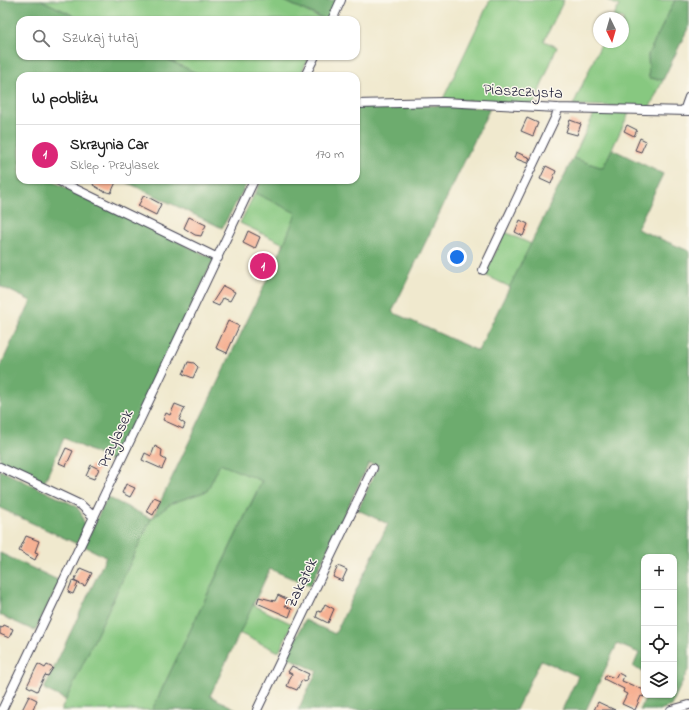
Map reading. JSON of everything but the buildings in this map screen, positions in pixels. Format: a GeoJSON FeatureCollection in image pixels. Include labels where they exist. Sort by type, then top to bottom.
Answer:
{"type":"FeatureCollection","features":[{"type":"Feature","properties":{"kind":"street"},"geometry":{"type":"LineString","coordinates":[[334,16],[341,0]]}},
{"type":"Feature","properties":{"kind":"street"},"geometry":{"type":"LineString","coordinates":[[307,72],[313,60]]}},
{"type":"Feature","properties":{"kind":"street"},"geometry":{"type":"LineString","coordinates":[[687,111],[689,97]]}},
{"type":"Feature","properties":{"kind":"street","name":"Piaszczysta"},"geometry":{"type":"LineString","coordinates":[[360,104],[443,102],[558,108],[687,111]]}},
{"type":"Feature","properties":{"kind":"street"},"geometry":{"type":"LineString","coordinates":[[483,270],[556,116],[558,108]]}},
{"type":"Feature","properties":{"kind":"street"},"geometry":{"type":"LineString","coordinates":[[65,184],[218,258]]}},
{"type":"Feature","properties":{"kind":"street","name":"Przylasek"},"geometry":{"type":"LineString","coordinates":[[2,710],[252,184]]}},
{"type":"Feature","properties":{"kind":"street"},"geometry":{"type":"LineString","coordinates":[[0,467],[81,505],[94,517]]}},
{"type":"Feature","properties":{"kind":"street","name":"Zakątek"},"geometry":{"type":"LineString","coordinates":[[257,710],[373,468]]}},
{"type":"Feature","properties":{"kind":"street"},"geometry":{"type":"LineString","coordinates":[[673,710],[689,705]]}},
{"type":"Feature","properties":{"kind":"green space"},"geometry":{"type":"Polygon","coordinates":[[[0,0],[41,0],[75,16],[16,16],[16,60],[169,60],[194,72],[16,72],[16,184],[58,184],[214,259],[116,463],[64,438],[44,483],[0,462],[0,367],[31,301],[0,286],[0,0]]]}},
{"type":"Feature","properties":{"kind":"green space"},"geometry":{"type":"Polygon","coordinates":[[[41,0],[282,0],[316,16],[75,16],[41,0]]]}},
{"type":"Feature","properties":{"kind":"green space"},"geometry":{"type":"Polygon","coordinates":[[[282,0],[337,0],[329,16],[318,16],[282,0]]]}},
{"type":"Feature","properties":{"kind":"green space"},"geometry":{"type":"Polygon","coordinates":[[[490,0],[564,0],[544,41],[557,47],[534,104],[443,99],[490,0]]]}},
{"type":"Feature","properties":{"kind":"green space"},"geometry":{"type":"Polygon","coordinates":[[[607,0],[675,0],[648,55],[649,78],[663,80],[650,107],[573,105],[599,48],[629,48],[629,12],[616,12],[619,6],[607,0]]]}},
{"type":"Feature","properties":{"kind":"green space"},"geometry":{"type":"Polygon","coordinates":[[[675,0],[689,0],[689,26],[663,80],[649,78],[648,55],[675,0]]]}},
{"type":"Feature","properties":{"kind":"green space"},"geometry":{"type":"Polygon","coordinates":[[[169,60],[307,60],[302,72],[194,72],[169,60]]]}},
{"type":"Feature","properties":{"kind":"green space"},"geometry":{"type":"Polygon","coordinates":[[[421,105],[490,108],[392,312],[478,351],[573,158],[603,168],[612,149],[663,174],[637,229],[689,251],[689,668],[677,693],[677,554],[641,554],[641,671],[633,667],[639,653],[617,644],[586,710],[562,710],[578,676],[541,660],[516,710],[298,710],[317,671],[287,657],[305,620],[335,634],[388,524],[358,510],[378,466],[369,463],[310,586],[270,569],[210,696],[238,710],[152,710],[262,481],[220,464],[207,491],[172,503],[153,518],[284,244],[296,213],[255,193],[260,184],[360,184],[360,107],[421,105]]]}},
{"type":"Feature","properties":{"kind":"green space"},"geometry":{"type":"Polygon","coordinates":[[[595,112],[629,113],[603,168],[573,158],[595,112]]]}},
{"type":"Feature","properties":{"kind":"green space"},"geometry":{"type":"Polygon","coordinates":[[[130,184],[247,184],[222,228],[130,184]]]}},
{"type":"Feature","properties":{"kind":"green space"},"geometry":{"type":"Polygon","coordinates":[[[255,193],[297,213],[284,244],[240,223],[255,193]]]}},
{"type":"Feature","properties":{"kind":"green space"},"geometry":{"type":"Polygon","coordinates":[[[505,232],[531,244],[510,287],[485,275],[505,232]]]}},
{"type":"Feature","properties":{"kind":"green space"},"geometry":{"type":"Polygon","coordinates":[[[220,464],[262,480],[152,710],[61,710],[151,519],[172,503],[207,491],[220,464]]]}},
{"type":"Feature","properties":{"kind":"green space"},"geometry":{"type":"Polygon","coordinates":[[[0,470],[76,506],[81,513],[85,527],[77,544],[0,508],[0,470]]]}},
{"type":"Feature","properties":{"kind":"green space"},"geometry":{"type":"Polygon","coordinates":[[[107,497],[151,519],[66,700],[44,689],[106,557],[84,546],[107,497]]]}},
{"type":"Feature","properties":{"kind":"green space"},"geometry":{"type":"Polygon","coordinates":[[[0,553],[60,581],[35,631],[0,615],[0,553]]]}},
{"type":"Feature","properties":{"kind":"green space"},"geometry":{"type":"Polygon","coordinates":[[[253,605],[292,624],[279,652],[239,633],[253,605]]]}},
{"type":"Feature","properties":{"kind":"green space"},"geometry":{"type":"Polygon","coordinates":[[[646,698],[675,698],[671,706],[659,710],[640,710],[646,698]]]}},
{"type":"Feature","properties":{"kind":"place","name":"Skrzynia Car"},"geometry":{"type":"Point","coordinates":[263,266]}}]}
